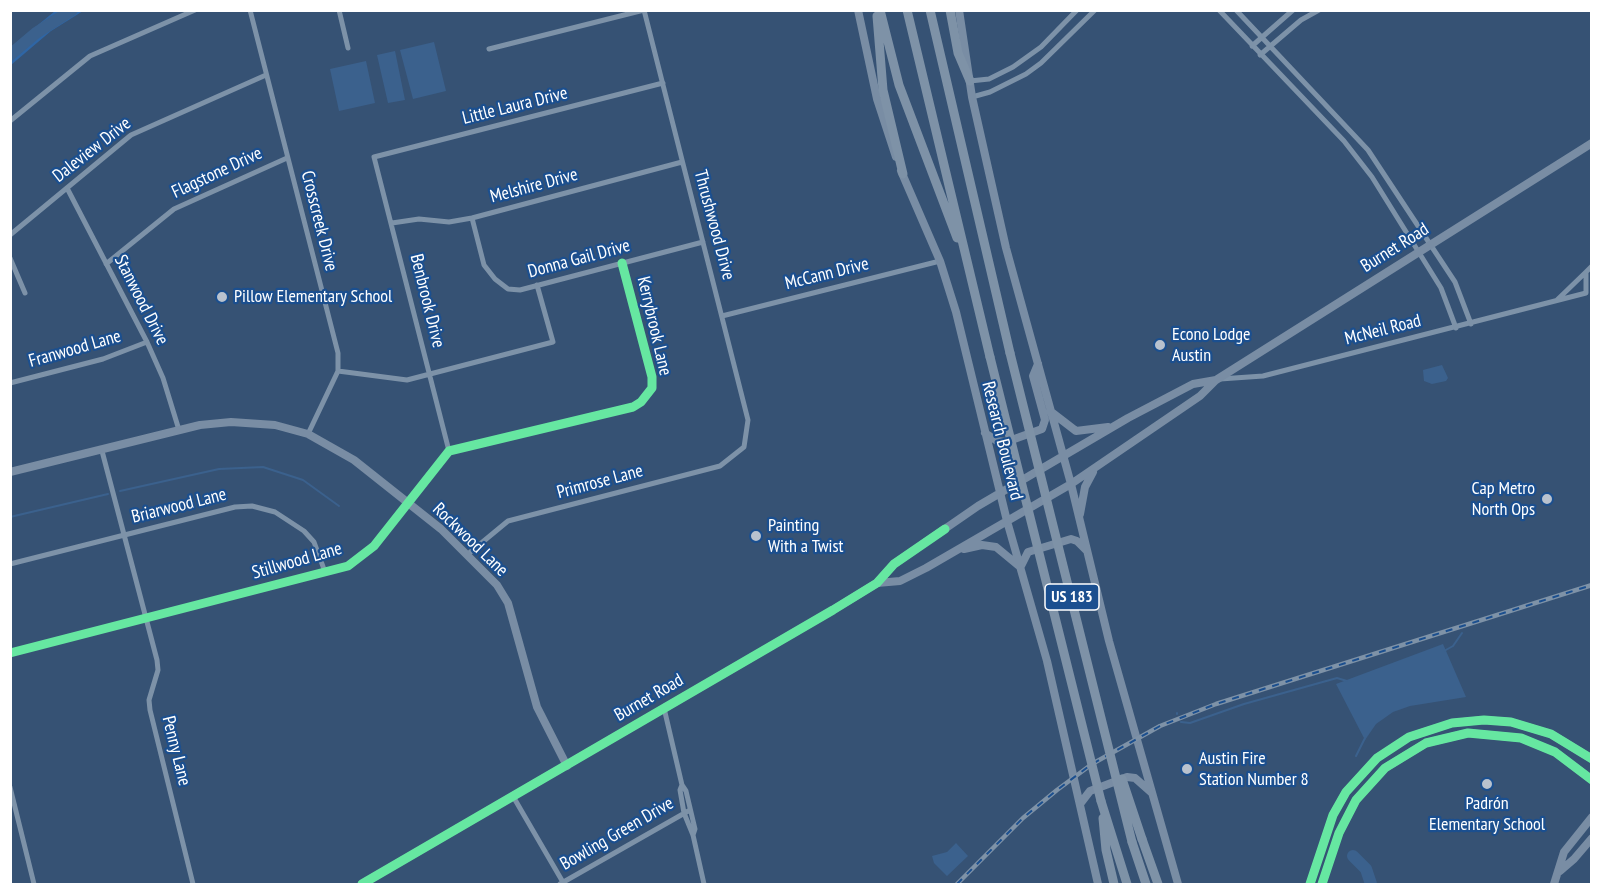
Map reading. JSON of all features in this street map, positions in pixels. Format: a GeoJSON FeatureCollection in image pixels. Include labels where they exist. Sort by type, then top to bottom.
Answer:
{"type":"FeatureCollection","features":[{"type":"Feature","properties":{"kind":"highway"},"geometry":{"type":"LineString","coordinates":[[878,10],[883,90],[903,174]]}},
{"type":"Feature","properties":{"kind":"highway"},"geometry":{"type":"LineString","coordinates":[[878,10],[899,85],[967,264]]}},
{"type":"Feature","properties":{"kind":"highway","name":"US 183"},"geometry":{"type":"LineString","coordinates":[[907,10],[967,264],[1101,801],[1127,885]]}},
{"type":"Feature","properties":{"kind":"highway","name":"US 183"},"geometry":{"type":"LineString","coordinates":[[930,10],[1010,353],[1132,842],[1146,885]]}},
{"type":"Feature","properties":{"kind":"highway"},"geometry":{"type":"LineString","coordinates":[[936,10],[942,59]]}},
{"type":"Feature","properties":{"kind":"highway"},"geometry":{"type":"LineString","coordinates":[[950,10],[958,53],[970,81]]}},
{"type":"Feature","properties":{"kind":"highway"},"geometry":{"type":"LineString","coordinates":[[1113,759],[1129,795],[1158,885]]}},
{"type":"Feature","properties":{"kind":"highway"},"geometry":{"type":"LineString","coordinates":[[1101,801],[1106,850],[1114,885]]}},
{"type":"Feature","properties":{"kind":"main road","name":"Research Boulevard"},"geometry":{"type":"LineString","coordinates":[[858,10],[883,126],[940,261],[956,312],[1007,521],[1047,661],[1098,885]]}},
{"type":"Feature","properties":{"kind":"main road"},"geometry":{"type":"LineString","coordinates":[[959,10],[972,97],[1006,248],[1071,484],[1109,641],[1178,885]]}},
{"type":"Feature","properties":{"kind":"main road","name":"Burnet Road"},"geometry":{"type":"LineString","coordinates":[[877,583],[900,581],[957,551],[1096,469],[1200,396],[1216,380],[1592,143]]}},
{"type":"Feature","properties":{"kind":"main road"},"geometry":{"type":"LineString","coordinates":[[985,433],[997,441],[1006,442],[1042,429],[1045,420],[1033,376],[1038,364]]}},
{"type":"Feature","properties":{"kind":"main road","name":"Burnet Road"},"geometry":{"type":"LineString","coordinates":[[362,885],[514,798],[877,583],[894,564],[1000,494],[1115,426],[1193,384],[1216,380]]}},
{"type":"Feature","properties":{"kind":"main road"},"geometry":{"type":"LineString","coordinates":[[1050,411],[1076,431],[1085,432],[1115,426]]}},
{"type":"Feature","properties":{"kind":"main road","name":"Rockwood Lane"},"geometry":{"type":"LineString","coordinates":[[10,472],[102,451],[179,430],[231,422],[274,425],[308,434],[354,460],[408,503],[468,554],[497,585],[508,603],[537,707],[567,766]]}},
{"type":"Feature","properties":{"kind":"main road"},"geometry":{"type":"LineString","coordinates":[[1080,519],[1085,487],[1096,469]]}},
{"type":"Feature","properties":{"kind":"main road"},"geometry":{"type":"LineString","coordinates":[[957,551],[982,545],[996,547],[1020,567],[1028,552],[1071,539],[1077,541],[1087,551]]}},
{"type":"Feature","properties":{"kind":"main road"},"geometry":{"type":"LineString","coordinates":[[1493,734],[1494,721]]}},
{"type":"Feature","properties":{"kind":"main road"},"geometry":{"type":"LineString","coordinates":[[1310,885],[1336,810],[1355,780],[1377,758],[1409,737],[1452,723],[1494,721],[1538,728],[1573,745],[1592,759]]}},
{"type":"Feature","properties":{"kind":"main road"},"geometry":{"type":"LineString","coordinates":[[1322,885],[1347,816],[1365,788],[1399,757],[1426,743],[1453,735],[1493,734],[1521,738],[1546,747],[1574,764],[1592,780]]}},
{"type":"Feature","properties":{"kind":"main road"},"geometry":{"type":"LineString","coordinates":[[1080,806],[1090,791],[1126,777],[1135,778],[1153,794]]}},
{"type":"Feature","properties":{"kind":"main road"},"geometry":{"type":"LineString","coordinates":[[1355,780],[1365,788]]}},
{"type":"Feature","properties":{"kind":"main road"},"geometry":{"type":"LineString","coordinates":[[1336,810],[1347,816]]}},
{"type":"Feature","properties":{"kind":"main road"},"geometry":{"type":"LineString","coordinates":[[1554,885],[1567,857],[1564,852],[1592,817]]}},
{"type":"Feature","properties":{"kind":"main road"},"geometry":{"type":"LineString","coordinates":[[1560,871],[1592,838]]}},
{"type":"Feature","properties":{"kind":"street"},"geometry":{"type":"LineString","coordinates":[[10,121],[90,56],[195,10]]}},
{"type":"Feature","properties":{"kind":"street","name":"Crosscreek Drive"},"geometry":{"type":"LineString","coordinates":[[250,10],[338,353],[338,371]]}},
{"type":"Feature","properties":{"kind":"street"},"geometry":{"type":"LineString","coordinates":[[339,10],[348,48]]}},
{"type":"Feature","properties":{"kind":"street","name":"Thrushwood Drive"},"geometry":{"type":"LineString","coordinates":[[489,49],[644,10],[748,420],[744,447]]}},
{"type":"Feature","properties":{"kind":"street"},"geometry":{"type":"LineString","coordinates":[[970,81],[988,79],[1013,67],[1041,47],[1077,10]]}},
{"type":"Feature","properties":{"kind":"street"},"geometry":{"type":"LineString","coordinates":[[972,97],[990,92],[1026,74],[1095,10]]}},
{"type":"Feature","properties":{"kind":"street"},"geometry":{"type":"LineString","coordinates":[[1219,10],[1344,141],[1372,177],[1444,294],[1456,328]]}},
{"type":"Feature","properties":{"kind":"street"},"geometry":{"type":"LineString","coordinates":[[1236,10],[1361,142],[1459,289],[1471,324]]}},
{"type":"Feature","properties":{"kind":"street"},"geometry":{"type":"LineString","coordinates":[[1252,46],[1293,10]]}},
{"type":"Feature","properties":{"kind":"street"},"geometry":{"type":"LineString","coordinates":[[1260,55],[1300,20],[1319,10]]}},
{"type":"Feature","properties":{"kind":"street","name":"Daleview Drive"},"geometry":{"type":"LineString","coordinates":[[10,235],[131,135],[266,75]]}},
{"type":"Feature","properties":{"kind":"street","name":"Little Laura Drive"},"geometry":{"type":"LineString","coordinates":[[374,158],[663,83]]}},
{"type":"Feature","properties":{"kind":"street","name":"Flagstone Drive"},"geometry":{"type":"LineString","coordinates":[[106,264],[174,209],[287,158]]}},
{"type":"Feature","properties":{"kind":"street","name":"Benbrook Drive"},"geometry":{"type":"LineString","coordinates":[[374,158],[448,451]]}},
{"type":"Feature","properties":{"kind":"street","name":"Melshire Drive"},"geometry":{"type":"LineString","coordinates":[[392,223],[419,219],[449,222],[472,218],[681,162]]}},
{"type":"Feature","properties":{"kind":"street","name":"Stanwood Drive"},"geometry":{"type":"LineString","coordinates":[[67,188],[147,342],[163,378],[179,430]]}},
{"type":"Feature","properties":{"kind":"street","name":"Donna Gail Drive"},"geometry":{"type":"LineString","coordinates":[[472,218],[484,265],[495,279],[508,289],[520,290],[703,242]]}},
{"type":"Feature","properties":{"kind":"street"},"geometry":{"type":"LineString","coordinates":[[10,258],[26,293]]}},
{"type":"Feature","properties":{"kind":"street","name":"McCann Drive"},"geometry":{"type":"LineString","coordinates":[[722,316],[940,261]]}},
{"type":"Feature","properties":{"kind":"street","name":"Kerrybrook Lane"},"geometry":{"type":"LineString","coordinates":[[448,451],[633,407],[648,396],[652,377],[622,263]]}},
{"type":"Feature","properties":{"kind":"street","name":"McNeil Road"},"geometry":{"type":"LineString","coordinates":[[1556,301],[1592,266]]}},
{"type":"Feature","properties":{"kind":"street","name":"McNeil Road"},"geometry":{"type":"LineString","coordinates":[[1216,380],[1263,376],[1589,293],[1586,272]]}},
{"type":"Feature","properties":{"kind":"street"},"geometry":{"type":"LineString","coordinates":[[308,434],[338,371],[407,380],[553,342],[537,285]]}},
{"type":"Feature","properties":{"kind":"street","name":"Franwood Lane"},"geometry":{"type":"LineString","coordinates":[[10,383],[103,359],[147,342]]}},
{"type":"Feature","properties":{"kind":"street","name":"Primrose Lane"},"geometry":{"type":"LineString","coordinates":[[468,554],[508,521],[720,466],[744,447]]}},
{"type":"Feature","properties":{"kind":"street","name":"Penny Lane"},"geometry":{"type":"LineString","coordinates":[[102,451],[158,670],[149,700],[150,710],[193,885]]}},
{"type":"Feature","properties":{"kind":"street","name":"Stillwood Lane"},"geometry":{"type":"LineString","coordinates":[[10,653],[348,566],[364,555],[448,451]]}},
{"type":"Feature","properties":{"kind":"street","name":"Briarwood Lane"},"geometry":{"type":"LineString","coordinates":[[10,564],[235,507],[263,508],[291,521],[314,542],[325,572]]}},
{"type":"Feature","properties":{"kind":"street"},"geometry":{"type":"LineString","coordinates":[[664,708],[681,785],[680,790],[704,885]]}},
{"type":"Feature","properties":{"kind":"street"},"geometry":{"type":"LineString","coordinates":[[10,787],[34,885]]}},
{"type":"Feature","properties":{"kind":"street"},"geometry":{"type":"LineString","coordinates":[[514,798],[562,884]]}},
{"type":"Feature","properties":{"kind":"street","name":"Bowling Green Drive"},"geometry":{"type":"LineString","coordinates":[[562,884],[687,811]]}},
{"type":"Feature","properties":{"kind":"shaded area"},"geometry":{"type":"Polygon","coordinates":[[[55,11],[83,11],[51,31],[11,65],[11,47],[55,11]]]}},
{"type":"Feature","properties":{"kind":"shaded area"},"geometry":{"type":"Polygon","coordinates":[[[434,42],[446,91],[413,99],[400,50],[434,42]]]}},
{"type":"Feature","properties":{"kind":"shaded area"},"geometry":{"type":"Polygon","coordinates":[[[395,51],[405,100],[388,103],[377,55],[395,51]]]}},
{"type":"Feature","properties":{"kind":"shaded area"},"geometry":{"type":"Polygon","coordinates":[[[366,61],[375,103],[339,111],[330,69],[366,61]]]}},
{"type":"Feature","properties":{"kind":"shaded area"},"geometry":{"type":"Polygon","coordinates":[[[1442,365],[1448,378],[1446,381],[1432,384],[1424,381],[1423,370],[1442,365]]]}},
{"type":"Feature","properties":{"kind":"shaded area"},"geometry":{"type":"Polygon","coordinates":[[[1443,644],[1466,697],[1410,706],[1393,712],[1376,724],[1365,740],[1336,684],[1443,644]]]}},
{"type":"Feature","properties":{"kind":"shaded area"},"geometry":{"type":"Polygon","coordinates":[[[956,843],[968,856],[947,876],[934,863],[932,856],[947,852],[956,843]]]}},
{"type":"Feature","properties":{"kind":"waterway"},"geometry":{"type":"LineString","coordinates":[[10,55],[36,33],[72,10]]}},
{"type":"Feature","properties":{"kind":"waterway"},"geometry":{"type":"LineString","coordinates":[[120,491],[219,469],[263,467],[303,480],[339,506]]}},
{"type":"Feature","properties":{"kind":"waterway"},"geometry":{"type":"LineString","coordinates":[[10,517],[108,494]]}},
{"type":"Feature","properties":{"kind":"waterway"},"geometry":{"type":"LineString","coordinates":[[1444,651],[1453,646],[1462,633]]}},
{"type":"Feature","properties":{"kind":"waterway"},"geometry":{"type":"LineString","coordinates":[[1181,722],[1190,723],[1244,704],[1337,678],[1347,681]]}},
{"type":"Feature","properties":{"kind":"waterway"},"geometry":{"type":"LineString","coordinates":[[1356,756],[1365,738]]}},
{"type":"Feature","properties":{"kind":"waterway"},"geometry":{"type":"LineString","coordinates":[[1353,856],[1366,869],[1371,884]]}},
{"type":"Feature","properties":{"kind":"railway"},"geometry":{"type":"LineString","coordinates":[[957,884],[1023,818],[1057,790],[1092,764],[1160,726],[1216,704],[1592,585]]}},
{"type":"Feature","properties":{"kind":"cycle path"},"geometry":{"type":"LineString","coordinates":[[10,653],[348,566],[374,546],[449,451],[633,407],[641,402],[652,388],[652,377],[622,263]]}},
{"type":"Feature","properties":{"kind":"cycle path"},"geometry":{"type":"LineString","coordinates":[[362,884],[833,610],[877,583],[894,564],[945,529]]}},
{"type":"Feature","properties":{"kind":"cycle path"},"geometry":{"type":"LineString","coordinates":[[1310,884],[1333,815],[1346,792],[1377,758],[1409,737],[1452,723],[1484,720],[1511,722],[1551,734],[1592,759]]}},
{"type":"Feature","properties":{"kind":"cycle path"},"geometry":{"type":"LineString","coordinates":[[1322,884],[1339,833],[1356,800],[1385,768],[1426,743],[1468,733],[1521,738],[1555,752],[1592,780]]}},
{"type":"Feature","properties":{"kind":"place","name":"Pillow Elementary School"},"geometry":{"type":"Point","coordinates":[222,297]}},
{"type":"Feature","properties":{"kind":"place","name":"Econo Lodge Austin"},"geometry":{"type":"Point","coordinates":[1160,345]}},
{"type":"Feature","properties":{"kind":"place","name":"Cap Metro North Ops"},"geometry":{"type":"Point","coordinates":[1547,499]}},
{"type":"Feature","properties":{"kind":"place","name":"Painting With a Twist"},"geometry":{"type":"Point","coordinates":[756,536]}},
{"type":"Feature","properties":{"kind":"place","name":"Austin Fire Station Number 8"},"geometry":{"type":"Point","coordinates":[1187,769]}},
{"type":"Feature","properties":{"kind":"place","name":"Padrón Elementary School"},"geometry":{"type":"Point","coordinates":[1487,784]}}]}
